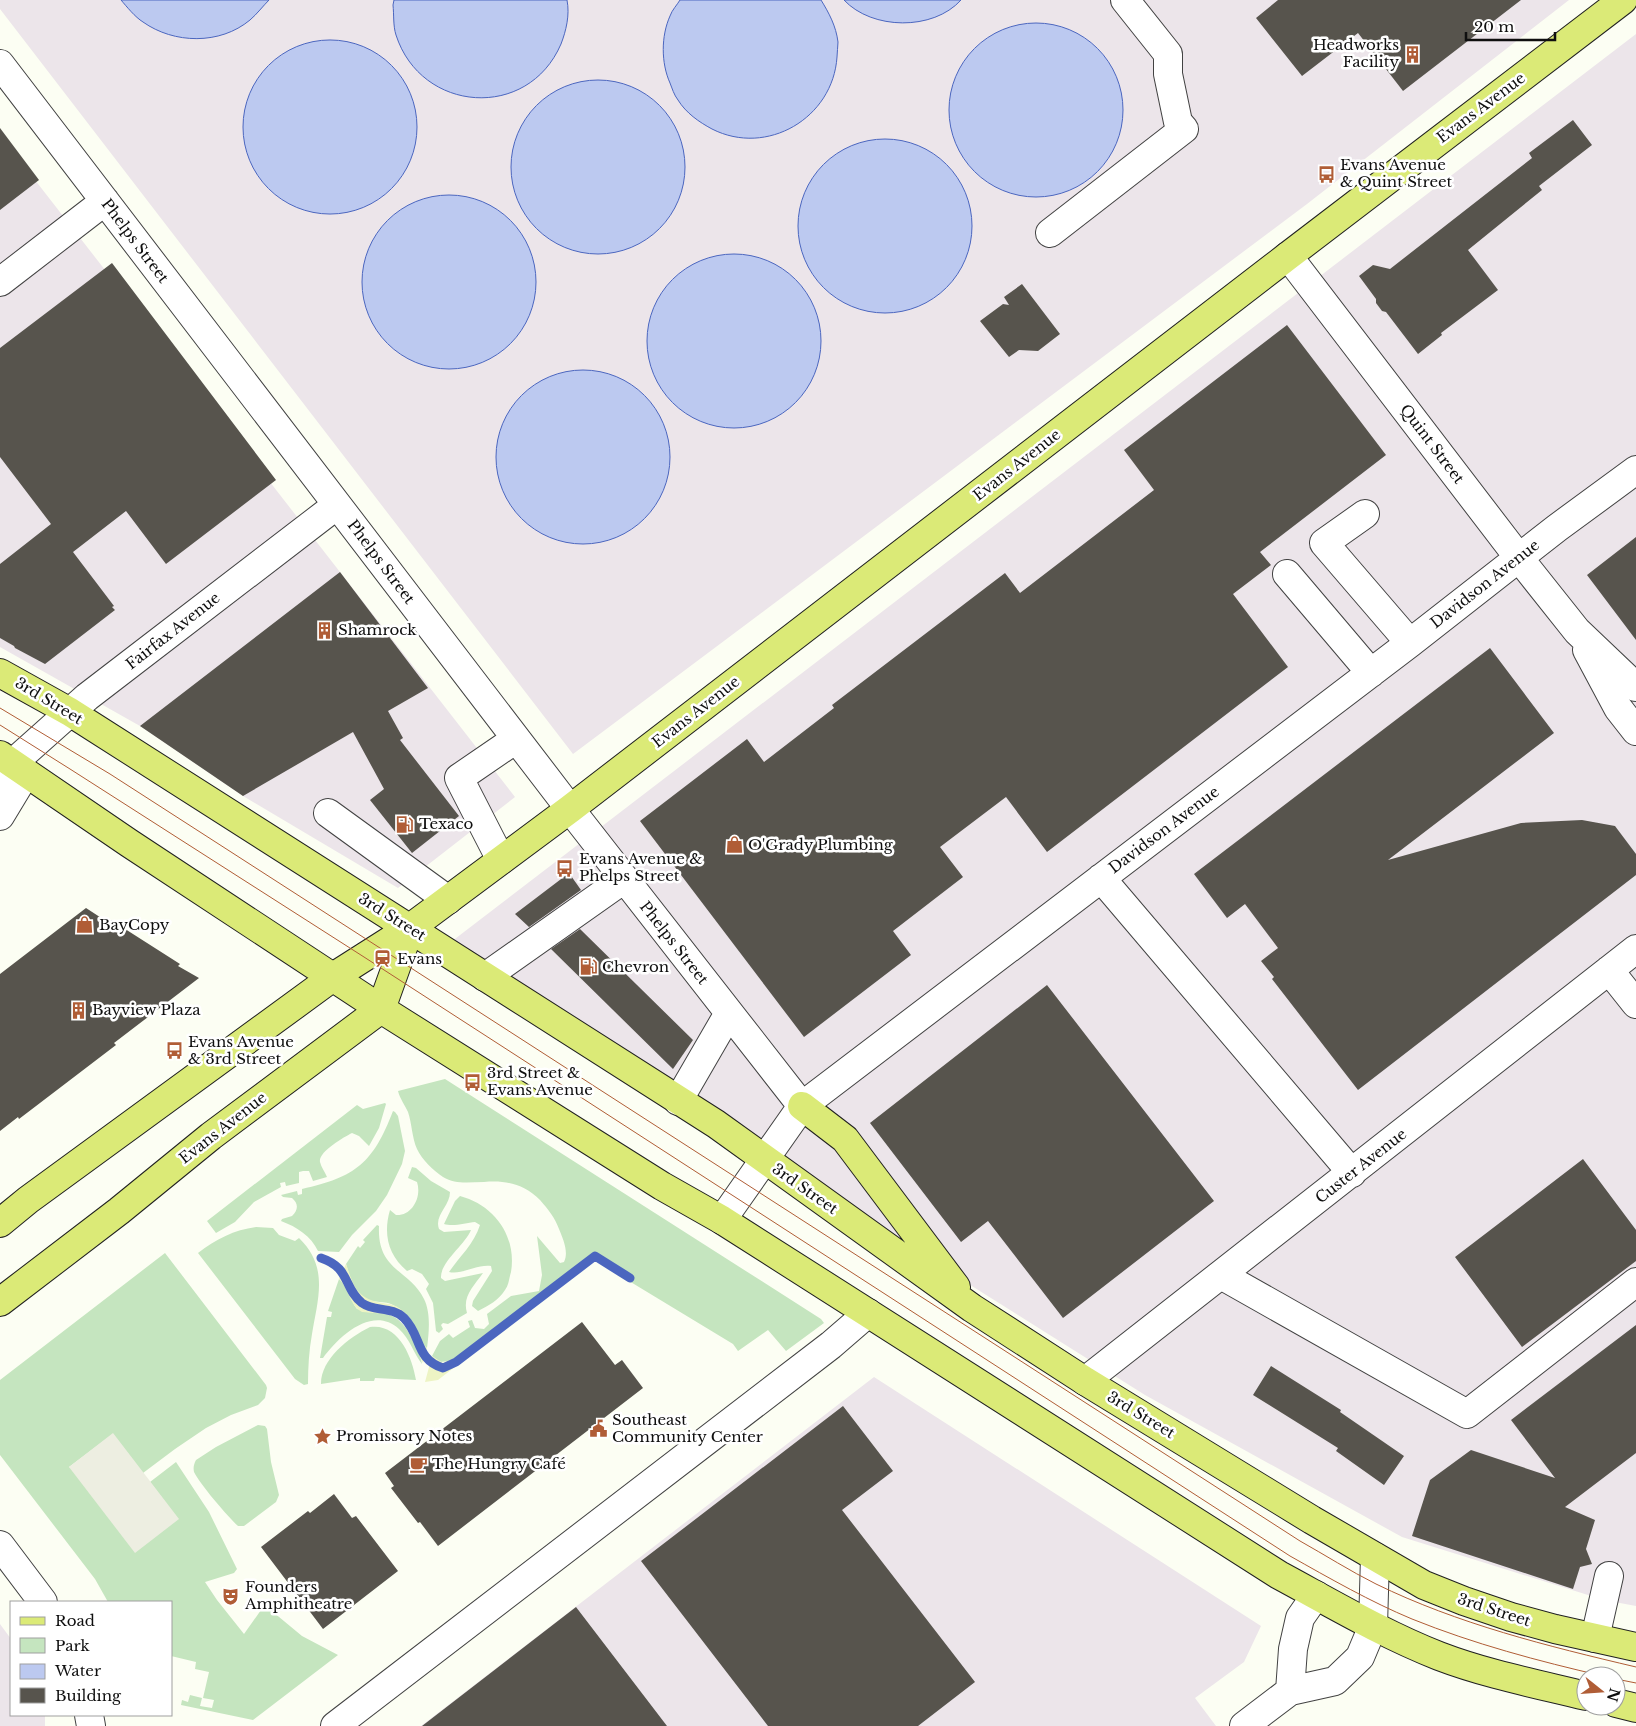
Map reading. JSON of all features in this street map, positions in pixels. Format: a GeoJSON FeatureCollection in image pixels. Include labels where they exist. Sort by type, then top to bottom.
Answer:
{"type":"FeatureCollection","features":[{"type":"Feature","properties":{"kind":"main road","name":"Evans Avenue"},"geometry":{"type":"LineString","coordinates":[[0,1222],[332,976],[410,928],[570,810],[1623,0]]}},
{"type":"Feature","properties":{"kind":"main road","name":"3rd Street"},"geometry":{"type":"LineString","coordinates":[[0,673],[70,712],[716,1124],[972,1308],[1085,1381],[1375,1557],[1424,1585],[1464,1601],[1520,1620],[1636,1647]]}},
{"type":"Feature","properties":{"kind":"main road"},"geometry":{"type":"LineString","coordinates":[[10,768],[129,843],[381,1009],[662,1186],[722,1220],[1279,1575],[1373,1626],[1441,1657],[1495,1674],[1576,1694]]}},
{"type":"Feature","properties":{"kind":"main road"},"geometry":{"type":"LineString","coordinates":[[381,1009],[410,928]]}},
{"type":"Feature","properties":{"kind":"main road","name":"Evans Avenue"},"geometry":{"type":"LineString","coordinates":[[0,1302],[211,1136],[381,1009]]}},
{"type":"Feature","properties":{"kind":"main road"},"geometry":{"type":"LineString","coordinates":[[802,1106],[845,1139],[972,1308]]}},
{"type":"Feature","properties":{"kind":"street"},"geometry":{"type":"LineString","coordinates":[[1050,233],[1184,129],[1178,122],[1168,74],[1168,54],[1126,0]]}},
{"type":"Feature","properties":{"kind":"street","name":"Phelps Street"},"geometry":{"type":"LineString","coordinates":[[0,64],[570,810],[802,1106]]}},
{"type":"Feature","properties":{"kind":"street"},"geometry":{"type":"LineString","coordinates":[[0,282],[105,202]]}},
{"type":"Feature","properties":{"kind":"street","name":"Quint Street"},"geometry":{"type":"LineString","coordinates":[[1288,256],[1577,631],[1636,687]]}},
{"type":"Feature","properties":{"kind":"street","name":"Davidson Avenue"},"geometry":{"type":"LineString","coordinates":[[722,1220],[802,1106],[1636,470]]}},
{"type":"Feature","properties":{"kind":"street","name":"Fairfax Avenue"},"geometry":{"type":"LineString","coordinates":[[0,816],[10,768],[70,712],[337,505]]}},
{"type":"Feature","properties":{"kind":"street"},"geometry":{"type":"LineString","coordinates":[[1365,514],[1324,543],[1410,643]]}},
{"type":"Feature","properties":{"kind":"street"},"geometry":{"type":"LineString","coordinates":[[1288,574],[1371,673]]}},
{"type":"Feature","properties":{"kind":"street","name":"Quint Street"},"geometry":{"type":"LineString","coordinates":[[1577,631],[1618,708],[1636,731]]}},
{"type":"Feature","properties":{"kind":"street"},"geometry":{"type":"LineString","coordinates":[[501,860],[460,778],[516,738]]}},
{"type":"Feature","properties":{"kind":"street"},"geometry":{"type":"LineString","coordinates":[[328,813],[448,900]]}},
{"type":"Feature","properties":{"kind":"street"},"geometry":{"type":"LineString","coordinates":[[1101,878],[1352,1173]]}},
{"type":"Feature","properties":{"kind":"street"},"geometry":{"type":"LineString","coordinates":[[485,977],[624,879]]}},
{"type":"Feature","properties":{"kind":"street","name":"Custer Avenue"},"geometry":{"type":"LineString","coordinates":[[1085,1381],[1636,949]]}},
{"type":"Feature","properties":{"kind":"street"},"geometry":{"type":"LineString","coordinates":[[1609,970],[1636,1004]]}},
{"type":"Feature","properties":{"kind":"street"},"geometry":{"type":"LineString","coordinates":[[678,1101],[729,1013]]}},
{"type":"Feature","properties":{"kind":"street"},"geometry":{"type":"LineString","coordinates":[[1221,1275],[1467,1414],[1636,1282]]}},
{"type":"Feature","properties":{"kind":"street"},"geometry":{"type":"LineString","coordinates":[[335,1726],[831,1346],[868,1314]]}},
{"type":"Feature","properties":{"kind":"street"},"geometry":{"type":"LineString","coordinates":[[0,1544],[42,1601]]}},
{"type":"Feature","properties":{"kind":"street"},"geometry":{"type":"LineString","coordinates":[[1244,1726],[1290,1691],[1336,1681],[1360,1657],[1373,1626],[1375,1557]]}},
{"type":"Feature","properties":{"kind":"street"},"geometry":{"type":"LineString","coordinates":[[1594,1638],[1609,1576]]}},
{"type":"Feature","properties":{"kind":"street"},"geometry":{"type":"LineString","coordinates":[[1290,1691],[1293,1649],[1300,1618],[1316,1595]]}},
{"type":"Feature","properties":{"kind":"shaded area"},"geometry":{"type":"Polygon","coordinates":[[[0,0],[1569,0],[1307,204],[573,754],[0,9],[0,0]]]}},
{"type":"Feature","properties":{"kind":"shaded area"},"geometry":{"type":"Polygon","coordinates":[[[1636,34],[1636,1606],[1604,1600],[1402,1537],[1145,1395],[678,1101],[447,945],[1636,34]]]}},
{"type":"Feature","properties":{"kind":"shaded area"},"geometry":{"type":"Polygon","coordinates":[[[0,135],[515,797],[398,888],[243,796],[140,726],[0,647],[0,135]]]}},
{"type":"Feature","properties":{"kind":"shaded area"},"geometry":{"type":"Polygon","coordinates":[[[874,1377],[1261,1626],[1244,1662],[1195,1698],[1216,1726],[421,1726],[874,1377]]]}},
{"type":"Feature","properties":{"kind":"shaded area"},"geometry":{"type":"Polygon","coordinates":[[[113,1433],[179,1519],[135,1553],[69,1467],[113,1433]]]}},
{"type":"Feature","properties":{"kind":"shaded area"},"geometry":{"type":"Polygon","coordinates":[[[0,1624],[10,1638],[10,1716],[45,1716],[45,1726],[0,1726],[0,1624]]]}},
{"type":"Feature","properties":{"kind":"green space"},"geometry":{"type":"Polygon","coordinates":[[[445,1079],[821,1319],[824,1323],[786,1351],[768,1330],[738,1351],[733,1344],[629,1281],[631,1277],[594,1254],[461,1355],[450,1361],[440,1362],[432,1356],[440,1341],[449,1334],[453,1338],[470,1327],[468,1321],[472,1320],[475,1328],[484,1329],[489,1324],[487,1314],[511,1296],[539,1291],[542,1275],[537,1236],[560,1263],[564,1262],[566,1254],[564,1241],[553,1217],[540,1200],[528,1190],[507,1183],[448,1180],[422,1157],[415,1145],[408,1112],[398,1091],[445,1079]]]}},
{"type":"Feature","properties":{"kind":"green space"},"geometry":{"type":"Polygon","coordinates":[[[385,1103],[379,1128],[369,1146],[359,1136],[352,1133],[332,1145],[323,1154],[320,1162],[327,1177],[313,1181],[309,1171],[299,1172],[299,1183],[286,1186],[285,1182],[280,1183],[281,1187],[254,1202],[235,1222],[216,1233],[207,1221],[357,1105],[363,1109],[385,1103]]]}},
{"type":"Feature","properties":{"kind":"green space"},"geometry":{"type":"Polygon","coordinates":[[[393,1111],[398,1116],[405,1151],[402,1164],[387,1195],[376,1211],[352,1235],[339,1252],[318,1251],[312,1241],[303,1233],[281,1221],[292,1216],[296,1212],[297,1207],[296,1202],[292,1198],[281,1195],[297,1191],[298,1195],[302,1194],[302,1189],[336,1179],[360,1165],[378,1143],[393,1111]]]}},
{"type":"Feature","properties":{"kind":"green space"},"geometry":{"type":"Polygon","coordinates":[[[412,1167],[450,1192],[448,1202],[440,1215],[439,1229],[444,1232],[471,1230],[464,1242],[444,1266],[441,1278],[445,1281],[483,1273],[467,1296],[467,1313],[448,1324],[443,1323],[441,1325],[443,1329],[439,1333],[436,1331],[433,1303],[426,1289],[429,1284],[422,1274],[412,1269],[407,1271],[401,1265],[391,1251],[387,1236],[390,1210],[396,1215],[407,1212],[417,1199],[417,1182],[408,1178],[412,1167]]]}},
{"type":"Feature","properties":{"kind":"green space"},"geometry":{"type":"Polygon","coordinates":[[[460,1196],[472,1200],[493,1215],[501,1224],[510,1246],[512,1259],[508,1284],[503,1294],[478,1311],[472,1306],[473,1301],[492,1271],[491,1266],[454,1273],[449,1272],[470,1244],[480,1225],[475,1222],[455,1225],[444,1224],[455,1201],[460,1196]]]}},
{"type":"Feature","properties":{"kind":"green space"},"geometry":{"type":"Polygon","coordinates":[[[377,1225],[379,1226],[383,1252],[388,1261],[418,1289],[424,1299],[429,1317],[427,1348],[405,1313],[391,1304],[365,1299],[358,1293],[351,1279],[346,1264],[358,1246],[360,1248],[365,1242],[363,1240],[377,1225]]]}},
{"type":"Feature","properties":{"kind":"green space"},"geometry":{"type":"Polygon","coordinates":[[[256,1227],[273,1228],[279,1235],[295,1241],[299,1238],[315,1260],[319,1283],[308,1365],[308,1384],[304,1385],[295,1379],[198,1253],[226,1236],[240,1230],[256,1227]]]}},
{"type":"Feature","properties":{"kind":"green space"},"geometry":{"type":"Polygon","coordinates":[[[165,1253],[266,1385],[265,1398],[258,1405],[231,1415],[206,1428],[143,1473],[113,1434],[69,1467],[178,1519],[150,1482],[176,1462],[209,1512],[237,1569],[234,1573],[205,1582],[244,1634],[261,1610],[267,1607],[302,1636],[338,1655],[253,1720],[181,1705],[182,1700],[188,1702],[190,1695],[202,1698],[200,1706],[212,1708],[214,1700],[203,1698],[209,1672],[195,1669],[196,1662],[172,1656],[172,1601],[107,1601],[95,1579],[0,1455],[0,1380],[165,1253]]]}},
{"type":"Feature","properties":{"kind":"green space"},"geometry":{"type":"Polygon","coordinates":[[[339,1279],[345,1285],[357,1309],[385,1314],[403,1324],[414,1342],[422,1364],[399,1329],[389,1322],[378,1320],[357,1326],[338,1341],[323,1358],[320,1358],[327,1317],[331,1317],[332,1312],[328,1311],[339,1279]]]}},
{"type":"Feature","properties":{"kind":"green space"},"geometry":{"type":"Polygon","coordinates":[[[370,1327],[380,1327],[389,1330],[396,1336],[407,1352],[416,1380],[375,1378],[374,1381],[360,1381],[360,1378],[321,1384],[326,1366],[337,1350],[353,1337],[370,1327]]]}},
{"type":"Feature","properties":{"kind":"green space"},"geometry":{"type":"Polygon","coordinates":[[[258,1425],[265,1426],[267,1429],[271,1462],[279,1495],[276,1502],[244,1526],[238,1526],[202,1484],[194,1472],[194,1466],[196,1460],[216,1447],[258,1425]]]}},
{"type":"Feature","properties":{"kind":"sand"},"geometry":{"type":"Polygon","coordinates":[[[594,1254],[632,1277],[629,1281],[594,1259],[438,1380],[425,1382],[432,1356],[443,1363],[461,1355],[594,1254]]]}},
{"type":"Feature","properties":{"kind":"sand"},"geometry":{"type":"Polygon","coordinates":[[[346,1264],[354,1285],[362,1295],[374,1301],[395,1306],[408,1316],[421,1341],[427,1348],[423,1363],[412,1336],[399,1319],[386,1314],[362,1312],[354,1305],[339,1279],[346,1264]]]}},
{"type":"Feature","properties":{"kind":"water"},"geometry":{"type":"Polygon","coordinates":[[[121,0],[269,0],[253,18],[238,28],[225,34],[197,39],[183,38],[155,29],[131,12],[121,0]]]}},
{"type":"Feature","properties":{"kind":"water"},"geometry":{"type":"Polygon","coordinates":[[[394,0],[567,0],[568,17],[561,44],[545,69],[525,86],[501,96],[476,98],[450,92],[428,80],[409,61],[395,31],[394,0]]]}},
{"type":"Feature","properties":{"kind":"water"},"geometry":{"type":"Polygon","coordinates":[[[680,0],[821,0],[832,20],[838,42],[833,79],[824,98],[810,114],[794,126],[775,135],[754,138],[733,136],[712,129],[698,120],[681,105],[675,96],[665,67],[663,50],[665,32],[672,12],[680,0]]]}},
{"type":"Feature","properties":{"kind":"water"},"geometry":{"type":"Polygon","coordinates":[[[844,0],[961,0],[949,10],[935,17],[919,22],[902,23],[870,17],[856,10],[844,0]]]}},
{"type":"Feature","properties":{"kind":"water"},"geometry":{"type":"Polygon","coordinates":[[[1045,23],[1069,29],[1084,37],[1098,48],[1109,62],[1117,77],[1122,93],[1122,127],[1117,143],[1109,158],[1098,172],[1084,183],[1069,191],[1053,196],[1027,197],[1003,191],[988,183],[974,172],[963,158],[955,143],[950,127],[949,101],[955,77],[963,62],[974,48],[988,37],[1003,29],[1019,24],[1045,23]]]}},
{"type":"Feature","properties":{"kind":"water"},"geometry":{"type":"Polygon","coordinates":[[[339,40],[363,46],[378,54],[392,65],[403,79],[411,94],[416,110],[416,144],[411,160],[403,175],[392,189],[378,200],[363,208],[347,213],[321,214],[297,208],[282,200],[268,189],[257,175],[249,160],[244,144],[243,118],[249,94],[257,79],[268,65],[282,54],[297,46],[313,41],[339,40]]]}},
{"type":"Feature","properties":{"kind":"water"},"geometry":{"type":"Polygon","coordinates":[[[607,80],[631,86],[647,94],[660,105],[671,118],[679,134],[684,150],[684,184],[679,200],[671,216],[660,229],[647,240],[623,251],[607,254],[589,254],[573,251],[549,240],[525,216],[512,184],[511,158],[514,142],[525,118],[549,94],[581,81],[607,80]]]}},
{"type":"Feature","properties":{"kind":"water"},"geometry":{"type":"Polygon","coordinates":[[[894,139],[918,145],[933,153],[947,164],[958,178],[966,193],[971,209],[971,243],[966,259],[958,274],[947,288],[933,299],[918,307],[902,312],[876,313],[852,307],[837,299],[823,288],[812,274],[804,259],[799,243],[798,217],[804,193],[812,178],[823,164],[837,153],[852,145],[868,140],[894,139]]]}},
{"type":"Feature","properties":{"kind":"water"},"geometry":{"type":"Polygon","coordinates":[[[458,195],[482,201],[497,209],[511,220],[522,234],[530,249],[535,265],[535,299],[530,315],[522,330],[511,344],[497,355],[482,363],[466,368],[440,369],[416,363],[401,355],[387,344],[376,330],[368,315],[363,299],[362,273],[368,249],[376,234],[387,220],[401,209],[416,201],[432,196],[458,195]]]}},
{"type":"Feature","properties":{"kind":"water"},"geometry":{"type":"Polygon","coordinates":[[[725,254],[743,254],[767,260],[782,268],[796,279],[807,293],[815,308],[820,324],[820,358],[815,374],[807,389],[796,403],[782,414],[759,425],[743,428],[725,428],[701,422],[686,414],[672,403],[661,389],[650,366],[647,350],[647,332],[653,308],[661,293],[672,279],[686,268],[709,257],[725,254]]]}},
{"type":"Feature","properties":{"kind":"water"},"geometry":{"type":"Polygon","coordinates":[[[574,370],[592,370],[616,376],[631,384],[645,395],[656,409],[664,424],[669,440],[669,474],[664,490],[656,505],[645,519],[631,530],[608,541],[592,544],[574,544],[550,538],[535,530],[521,519],[510,505],[499,482],[496,466],[496,448],[502,424],[510,409],[521,395],[535,384],[558,373],[574,370]]]}},
{"type":"Feature","properties":{"kind":"building","name":"Headworks Facility"},"geometry":{"type":"Polygon","coordinates":[[[1278,0],[1521,0],[1403,91],[1358,33],[1302,76],[1256,18],[1278,0]]]}},
{"type":"Feature","properties":{"kind":"building"},"geometry":{"type":"Polygon","coordinates":[[[1573,120],[1592,145],[1539,186],[1542,190],[1468,250],[1498,290],[1441,333],[1442,335],[1418,354],[1386,312],[1382,311],[1376,303],[1376,299],[1359,276],[1373,265],[1390,269],[1532,158],[1529,153],[1573,120]]]}},
{"type":"Feature","properties":{"kind":"building"},"geometry":{"type":"Polygon","coordinates":[[[0,128],[39,180],[0,210],[0,128]]]}},
{"type":"Feature","properties":{"kind":"building"},"geometry":{"type":"Polygon","coordinates":[[[112,263],[276,480],[166,564],[126,511],[73,552],[114,606],[112,607],[115,610],[45,664],[0,638],[0,564],[51,524],[0,457],[0,348],[112,263]]]}},
{"type":"Feature","properties":{"kind":"building"},"geometry":{"type":"Polygon","coordinates":[[[1022,284],[1060,334],[1038,351],[1019,350],[1009,357],[980,321],[1003,304],[1009,305],[1004,297],[1022,284]]]}},
{"type":"Feature","properties":{"kind":"building"},"geometry":{"type":"Polygon","coordinates":[[[1287,325],[1386,455],[1260,552],[1271,565],[1233,594],[1288,667],[1047,852],[1006,797],[940,847],[963,877],[893,931],[911,955],[804,1037],[640,821],[747,739],[764,762],[834,708],[832,705],[1005,573],[1020,593],[1154,490],[1124,450],[1287,325]]]}},
{"type":"Feature","properties":{"kind":"building"},"geometry":{"type":"Polygon","coordinates":[[[1636,537],[1636,640],[1587,575],[1636,537]]]}},
{"type":"Feature","properties":{"kind":"building","name":"Shamrock"},"geometry":{"type":"Polygon","coordinates":[[[340,572],[428,688],[388,711],[403,738],[400,740],[459,816],[412,853],[370,800],[384,789],[353,732],[243,796],[140,726],[340,572]]]}},
{"type":"Feature","properties":{"kind":"building"},"geometry":{"type":"Polygon","coordinates":[[[1490,648],[1554,733],[1388,860],[1521,823],[1582,820],[1615,826],[1636,854],[1636,875],[1358,1090],[1272,979],[1274,977],[1261,961],[1278,948],[1245,904],[1227,918],[1194,874],[1490,648]]]}},
{"type":"Feature","properties":{"kind":"building"},"geometry":{"type":"Polygon","coordinates":[[[569,873],[581,890],[529,927],[515,914],[569,873]]]}},
{"type":"Feature","properties":{"kind":"building","name":"Bayview Plaza"},"geometry":{"type":"Polygon","coordinates":[[[86,908],[109,923],[111,920],[180,964],[178,966],[199,978],[114,1043],[116,1045],[19,1119],[18,1117],[0,1131],[0,974],[86,908]]]}},
{"type":"Feature","properties":{"kind":"building"},"geometry":{"type":"Polygon","coordinates":[[[580,929],[693,1040],[673,1069],[551,949],[580,929]]]}},
{"type":"Feature","properties":{"kind":"building"},"geometry":{"type":"Polygon","coordinates":[[[1047,985],[1214,1201],[1063,1318],[988,1221],[961,1242],[870,1123],[1047,985]]]}},
{"type":"Feature","properties":{"kind":"building"},"geometry":{"type":"Polygon","coordinates":[[[1583,1159],[1636,1230],[1636,1261],[1522,1347],[1455,1257],[1583,1159]]]}},
{"type":"Feature","properties":{"kind":"building"},"geometry":{"type":"Polygon","coordinates":[[[582,1322],[615,1365],[622,1360],[643,1388],[438,1546],[391,1488],[394,1486],[385,1473],[582,1322]]]}},
{"type":"Feature","properties":{"kind":"building"},"geometry":{"type":"Polygon","coordinates":[[[1636,1325],[1636,1453],[1565,1507],[1595,1520],[1586,1549],[1592,1564],[1580,1567],[1573,1589],[1412,1536],[1430,1480],[1471,1450],[1555,1478],[1511,1420],[1636,1325]]]}},
{"type":"Feature","properties":{"kind":"building"},"geometry":{"type":"Polygon","coordinates":[[[1271,1366],[1341,1410],[1340,1412],[1404,1456],[1384,1485],[1336,1451],[1338,1448],[1253,1395],[1271,1366]]]}},
{"type":"Feature","properties":{"kind":"building"},"geometry":{"type":"Polygon","coordinates":[[[843,1406],[893,1471],[842,1510],[975,1682],[918,1726],[768,1726],[641,1561],[843,1406]]]}},
{"type":"Feature","properties":{"kind":"building"},"geometry":{"type":"Polygon","coordinates":[[[334,1494],[352,1518],[356,1516],[398,1571],[323,1629],[261,1547],[308,1511],[310,1513],[334,1494]]]}},
{"type":"Feature","properties":{"kind":"building"},"geometry":{"type":"Polygon","coordinates":[[[576,1607],[667,1726],[422,1726],[576,1607]]]}},
{"type":"Feature","properties":{"kind":"waterway"},"geometry":{"type":"LineString","coordinates":[[321,1258],[337,1267],[356,1297],[362,1303],[367,1306],[389,1310],[404,1318],[414,1332],[423,1353],[434,1364],[443,1368],[456,1362],[595,1256],[630,1278]]}},
{"type":"Feature","properties":{"kind":"tram line"},"geometry":{"type":"LineString","coordinates":[[0,708],[110,774],[1300,1541],[1376,1584],[1439,1611],[1503,1633],[1636,1667]]}},
{"type":"Feature","properties":{"kind":"tram line"},"geometry":{"type":"LineString","coordinates":[[0,725],[364,957],[1290,1556],[1350,1589],[1412,1619],[1506,1651],[1576,1669]]}},
{"type":"Feature","properties":{"kind":"tram line"},"geometry":{"type":"LineString","coordinates":[[1626,1681],[1636,1683]]}},
{"type":"Feature","properties":{"kind":"place","name":"Headworks Facility"},"geometry":{"type":"Point","coordinates":[1413,54]}},
{"type":"Feature","properties":{"kind":"place","name":"Evans Avenue & Quint Street"},"geometry":{"type":"Point","coordinates":[1326,174]}},
{"type":"Feature","properties":{"kind":"place","name":"Shamrock"},"geometry":{"type":"Point","coordinates":[324,630]}},
{"type":"Feature","properties":{"kind":"place","name":"Texaco"},"geometry":{"type":"Point","coordinates":[405,824]}},
{"type":"Feature","properties":{"kind":"place","name":"O'Grady Plumbing"},"geometry":{"type":"Point","coordinates":[734,845]}},
{"type":"Feature","properties":{"kind":"place","name":"Evans Avenue & Phelps Street"},"geometry":{"type":"Point","coordinates":[565,868]}},
{"type":"Feature","properties":{"kind":"place","name":"BayCopy"},"geometry":{"type":"Point","coordinates":[85,925]}},
{"type":"Feature","properties":{"kind":"place","name":"Evans"},"geometry":{"type":"Point","coordinates":[383,959]}},
{"type":"Feature","properties":{"kind":"place","name":"Chevron"},"geometry":{"type":"Point","coordinates":[588,967]}},
{"type":"Feature","properties":{"kind":"place","name":"Bayview Plaza"},"geometry":{"type":"Point","coordinates":[78,1010]}},
{"type":"Feature","properties":{"kind":"place","name":"Evans Avenue & 3rd Street"},"geometry":{"type":"Point","coordinates":[174,1051]}},
{"type":"Feature","properties":{"kind":"place","name":"3rd Street & Evans Avenue"},"geometry":{"type":"Point","coordinates":[473,1082]}},
{"type":"Feature","properties":{"kind":"place","name":"Southeast Community Center"},"geometry":{"type":"Point","coordinates":[598,1429]}},
{"type":"Feature","properties":{"kind":"place","name":"Promissory Notes"},"geometry":{"type":"Point","coordinates":[322,1436]}},
{"type":"Feature","properties":{"kind":"place","name":"The Hungry Café"},"geometry":{"type":"Point","coordinates":[418,1464]}},
{"type":"Feature","properties":{"kind":"place","name":"Founders Amphitheatre"},"geometry":{"type":"Point","coordinates":[231,1596]}}]}
